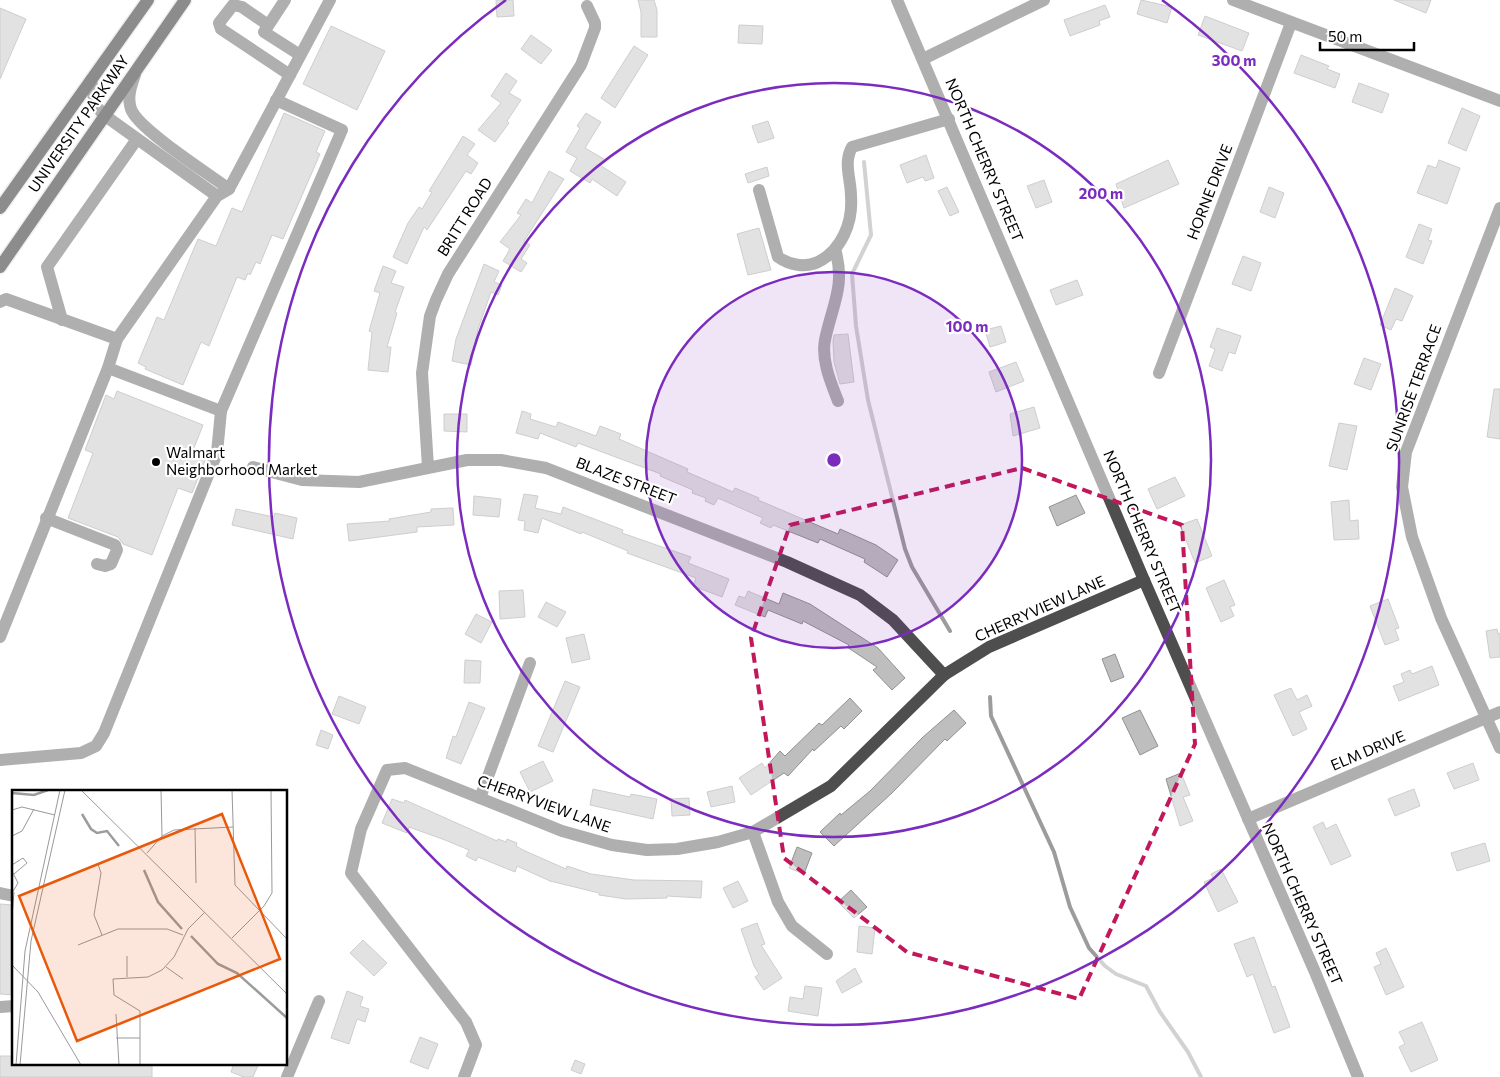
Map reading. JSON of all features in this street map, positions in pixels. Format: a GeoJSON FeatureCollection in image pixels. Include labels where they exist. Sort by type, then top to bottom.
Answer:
{"type":"FeatureCollection","features":[{"type":"Feature","properties":{"kind":"main road","name":"UNIVERSITY PARKWAY"},"geometry":{"type":"LineString","coordinates":[[0,208],[148,0]]}},
{"type":"Feature","properties":{"kind":"main road","name":"UNIVERSITY PARKWAY"},"geometry":{"type":"LineString","coordinates":[[0,267],[185,0]]}},
{"type":"Feature","properties":{"kind":"street"},"geometry":{"type":"LineString","coordinates":[[284,0],[264,32],[300,56]]}},
{"type":"Feature","properties":{"kind":"street"},"geometry":{"type":"LineString","coordinates":[[0,637],[46,518],[108,368],[117,339],[217,196],[229,189],[330,0]]}},
{"type":"Feature","properties":{"kind":"street","name":"NORTH CHERRY STREET"},"geometry":{"type":"LineString","coordinates":[[897,0],[924,59],[1144,580],[1315,972],[1358,1077]]}},
{"type":"Feature","properties":{"kind":"street"},"geometry":{"type":"LineString","coordinates":[[924,59],[1044,0]]}},
{"type":"Feature","properties":{"kind":"street"},"geometry":{"type":"LineString","coordinates":[[1233,0],[1500,101]]}},
{"type":"Feature","properties":{"kind":"street"},"geometry":{"type":"LineString","coordinates":[[268,25],[242,7],[232,5],[219,23],[221,29],[290,75]]}},
{"type":"Feature","properties":{"kind":"street","name":"BRITT ROAD"},"geometry":{"type":"LineString","coordinates":[[428,467],[422,373],[430,316],[448,274],[580,65],[596,23],[587,6]]}},
{"type":"Feature","properties":{"kind":"street","name":"HORNE DRIVE"},"geometry":{"type":"LineString","coordinates":[[1159,373],[1291,23]]}},
{"type":"Feature","properties":{"kind":"street"},"geometry":{"type":"LineString","coordinates":[[139,66],[129,99],[132,111],[144,127],[229,189]]}},
{"type":"Feature","properties":{"kind":"street"},"geometry":{"type":"LineString","coordinates":[[91,80],[95,105],[104,115],[217,196]]}},
{"type":"Feature","properties":{"kind":"street"},"geometry":{"type":"LineString","coordinates":[[0,760],[81,753],[96,746],[104,733],[217,453],[221,411],[342,130],[276,100]]}},
{"type":"Feature","properties":{"kind":"street"},"geometry":{"type":"LineString","coordinates":[[759,190],[778,256],[783,261],[803,265],[814,264],[835,249],[848,227],[851,212],[847,163],[852,147],[949,119]]}},
{"type":"Feature","properties":{"kind":"street"},"geometry":{"type":"LineString","coordinates":[[62,320],[47,267],[137,139]]}},
{"type":"Feature","properties":{"kind":"street","name":"SUNRISE TERRACE"},"geometry":{"type":"LineString","coordinates":[[1500,208],[1410,443],[1403,469],[1402,486],[1412,537],[1423,570],[1442,618],[1500,748]]}},
{"type":"Feature","properties":{"kind":"street"},"geometry":{"type":"LineString","coordinates":[[835,249],[840,266],[840,286],[824,342],[828,375],[838,401]]}},
{"type":"Feature","properties":{"kind":"street"},"geometry":{"type":"LineString","coordinates":[[0,302],[6,299],[117,339]]}},
{"type":"Feature","properties":{"kind":"street"},"geometry":{"type":"LineString","coordinates":[[108,368],[221,411]]}},
{"type":"Feature","properties":{"kind":"street","name":"BLAZE STREET"},"geometry":{"type":"LineString","coordinates":[[253,467],[302,480],[358,482],[467,460],[501,460],[546,468],[778,559],[860,595],[893,620],[944,676]]}},
{"type":"Feature","properties":{"kind":"street"},"geometry":{"type":"LineString","coordinates":[[46,518],[115,545],[117,550],[111,564],[105,566],[97,564]]}},
{"type":"Feature","properties":{"kind":"street","name":"CHERRYVIEW LANE"},"geometry":{"type":"LineString","coordinates":[[464,1077],[476,1044],[466,1022],[351,873],[361,829],[387,770],[404,768],[562,831],[612,845],[648,850],[677,849],[718,842],[753,832],[831,786],[944,676],[989,647],[1144,580]]}},
{"type":"Feature","properties":{"kind":"street"},"geometry":{"type":"LineString","coordinates":[[480,798],[530,663]]}},
{"type":"Feature","properties":{"kind":"street","name":"ELM DRIVE"},"geometry":{"type":"LineString","coordinates":[[1248,820],[1500,712]]}},
{"type":"Feature","properties":{"kind":"street"},"geometry":{"type":"LineString","coordinates":[[753,832],[778,902],[792,926],[827,954]]}},
{"type":"Feature","properties":{"kind":"street"},"geometry":{"type":"LineString","coordinates":[[287,1077],[319,1001]]}},
{"type":"Feature","properties":{"kind":"highlighted area"},"geometry":{"type":"Polygon","coordinates":[[[1022,468],[1182,525],[1195,744],[1079,999],[907,952],[784,858],[751,638],[790,525],[1022,468]]]}},
{"type":"Feature","properties":{"kind":"building"},"geometry":{"type":"Polygon","coordinates":[[[496,0],[513,0],[514,16],[497,17],[496,0]]]}},
{"type":"Feature","properties":{"kind":"building"},"geometry":{"type":"Polygon","coordinates":[[[638,0],[654,0],[657,10],[657,37],[641,37],[641,12],[638,0]]]}},
{"type":"Feature","properties":{"kind":"building"},"geometry":{"type":"Polygon","coordinates":[[[1141,0],[1172,7],[1167,23],[1137,14],[1141,0]]]}},
{"type":"Feature","properties":{"kind":"building"},"geometry":{"type":"Polygon","coordinates":[[[1394,0],[1431,0],[1426,13],[1394,0]]]}},
{"type":"Feature","properties":{"kind":"building"},"geometry":{"type":"Polygon","coordinates":[[[1105,5],[1110,17],[1099,21],[1100,25],[1070,36],[1064,20],[1105,5]]]}},
{"type":"Feature","properties":{"kind":"building"},"geometry":{"type":"Polygon","coordinates":[[[0,8],[26,19],[0,79],[0,8]]]}},
{"type":"Feature","properties":{"kind":"building"},"geometry":{"type":"Polygon","coordinates":[[[1205,16],[1249,33],[1242,51],[1198,35],[1205,16]]]}},
{"type":"Feature","properties":{"kind":"building"},"geometry":{"type":"Polygon","coordinates":[[[739,25],[763,26],[762,44],[738,43],[739,25]]]}},
{"type":"Feature","properties":{"kind":"building"},"geometry":{"type":"Polygon","coordinates":[[[331,26],[385,51],[357,110],[303,84],[331,26]]]}},
{"type":"Feature","properties":{"kind":"building"},"geometry":{"type":"Polygon","coordinates":[[[531,35],[552,50],[541,64],[521,49],[531,35]]]}},
{"type":"Feature","properties":{"kind":"building"},"geometry":{"type":"Polygon","coordinates":[[[634,46],[648,55],[615,108],[601,98],[634,46]]]}},
{"type":"Feature","properties":{"kind":"building"},"geometry":{"type":"Polygon","coordinates":[[[1301,55],[1329,66],[1327,69],[1340,74],[1335,88],[1294,73],[1301,55]]]}},
{"type":"Feature","properties":{"kind":"building"},"geometry":{"type":"Polygon","coordinates":[[[506,73],[517,81],[509,93],[521,100],[507,121],[509,123],[495,142],[478,130],[501,103],[491,96],[506,73]]]}},
{"type":"Feature","properties":{"kind":"building"},"geometry":{"type":"Polygon","coordinates":[[[1359,83],[1389,94],[1382,113],[1352,102],[1359,83]]]}},
{"type":"Feature","properties":{"kind":"building"},"geometry":{"type":"Polygon","coordinates":[[[1462,108],[1480,116],[1466,151],[1448,143],[1462,108]]]}},
{"type":"Feature","properties":{"kind":"building"},"geometry":{"type":"Polygon","coordinates":[[[284,113],[325,131],[316,152],[320,154],[283,239],[272,235],[260,264],[256,262],[250,275],[248,273],[245,280],[237,277],[209,346],[201,342],[183,385],[145,369],[146,367],[138,363],[157,317],[164,320],[198,239],[216,246],[232,208],[242,212],[284,113]]]}},
{"type":"Feature","properties":{"kind":"building"},"geometry":{"type":"Polygon","coordinates":[[[586,113],[601,122],[585,148],[604,159],[600,165],[626,182],[617,196],[592,179],[590,183],[570,171],[577,158],[566,152],[580,128],[577,126],[586,113]]]}},
{"type":"Feature","properties":{"kind":"building"},"geometry":{"type":"Polygon","coordinates":[[[768,121],[774,138],[758,143],[752,126],[768,121]]]}},
{"type":"Feature","properties":{"kind":"building"},"geometry":{"type":"Polygon","coordinates":[[[463,136],[475,144],[467,155],[478,163],[471,174],[466,171],[427,230],[424,227],[407,264],[393,257],[408,223],[419,207],[422,209],[432,192],[429,191],[463,136]]]}},
{"type":"Feature","properties":{"kind":"building"},"geometry":{"type":"Polygon","coordinates":[[[926,155],[934,178],[925,181],[923,177],[907,183],[900,165],[926,155]]]}},
{"type":"Feature","properties":{"kind":"building"},"geometry":{"type":"Polygon","coordinates":[[[1168,160],[1179,184],[1124,208],[1116,184],[1168,160]]]}},
{"type":"Feature","properties":{"kind":"building"},"geometry":{"type":"Polygon","coordinates":[[[1439,160],[1460,168],[1447,204],[1417,193],[1428,165],[1436,168],[1439,160]]]}},
{"type":"Feature","properties":{"kind":"building"},"geometry":{"type":"Polygon","coordinates":[[[767,167],[769,176],[748,183],[745,174],[767,167]]]}},
{"type":"Feature","properties":{"kind":"building"},"geometry":{"type":"Polygon","coordinates":[[[549,171],[564,179],[524,241],[530,245],[521,259],[527,263],[521,272],[503,261],[510,249],[500,242],[521,215],[517,213],[526,199],[532,203],[549,171]]]}},
{"type":"Feature","properties":{"kind":"building"},"geometry":{"type":"Polygon","coordinates":[[[1044,180],[1052,202],[1036,208],[1027,186],[1044,180]]]}},
{"type":"Feature","properties":{"kind":"building"},"geometry":{"type":"Polygon","coordinates":[[[947,187],[959,212],[950,216],[938,191],[947,187]]]}},
{"type":"Feature","properties":{"kind":"building"},"geometry":{"type":"Polygon","coordinates":[[[1269,187],[1284,193],[1275,218],[1260,212],[1269,187]]]}},
{"type":"Feature","properties":{"kind":"building"},"geometry":{"type":"Polygon","coordinates":[[[1419,224],[1432,229],[1428,240],[1432,241],[1423,264],[1406,257],[1419,224]]]}},
{"type":"Feature","properties":{"kind":"building"},"geometry":{"type":"Polygon","coordinates":[[[759,228],[771,270],[748,275],[737,234],[759,228]]]}},
{"type":"Feature","properties":{"kind":"building"},"geometry":{"type":"Polygon","coordinates":[[[1243,256],[1261,263],[1251,291],[1232,284],[1243,256]]]}},
{"type":"Feature","properties":{"kind":"building"},"geometry":{"type":"Polygon","coordinates":[[[484,264],[499,271],[494,282],[502,285],[498,295],[491,292],[478,329],[471,365],[452,361],[456,339],[484,264]]]}},
{"type":"Feature","properties":{"kind":"building"},"geometry":{"type":"Polygon","coordinates":[[[383,266],[396,271],[391,283],[404,287],[395,312],[397,313],[387,347],[391,347],[388,372],[368,370],[372,332],[369,331],[380,293],[374,291],[383,266]]]}},
{"type":"Feature","properties":{"kind":"building"},"geometry":{"type":"Polygon","coordinates":[[[1077,280],[1083,295],[1056,305],[1050,290],[1077,280]]]}},
{"type":"Feature","properties":{"kind":"building"},"geometry":{"type":"Polygon","coordinates":[[[1395,288],[1413,296],[1402,321],[1396,319],[1391,330],[1380,325],[1395,288]]]}},
{"type":"Feature","properties":{"kind":"building"},"geometry":{"type":"Polygon","coordinates":[[[1001,326],[1006,342],[990,347],[985,330],[1001,326]]]}},
{"type":"Feature","properties":{"kind":"building"},"geometry":{"type":"Polygon","coordinates":[[[1217,328],[1241,336],[1235,354],[1229,352],[1222,371],[1209,366],[1215,349],[1210,347],[1217,328]]]}},
{"type":"Feature","properties":{"kind":"building"},"geometry":{"type":"Polygon","coordinates":[[[848,334],[854,382],[840,384],[834,362],[833,341],[834,335],[848,334]]]}},
{"type":"Feature","properties":{"kind":"building"},"geometry":{"type":"Polygon","coordinates":[[[1364,358],[1381,364],[1371,390],[1354,384],[1364,358]]]}},
{"type":"Feature","properties":{"kind":"building"},"geometry":{"type":"Polygon","coordinates":[[[1016,362],[1024,381],[996,392],[989,372],[1016,362]]]}},
{"type":"Feature","properties":{"kind":"building"},"geometry":{"type":"Polygon","coordinates":[[[1494,389],[1500,389],[1500,439],[1487,437],[1494,389]]]}},
{"type":"Feature","properties":{"kind":"building"},"geometry":{"type":"Polygon","coordinates":[[[117,391],[203,425],[194,448],[208,453],[192,493],[178,488],[152,555],[123,544],[118,537],[68,518],[93,453],[85,450],[106,395],[114,399],[117,391]]]}},
{"type":"Feature","properties":{"kind":"building"},"geometry":{"type":"Polygon","coordinates":[[[1034,407],[1040,428],[1013,436],[1010,414],[1034,407]]]}},
{"type":"Feature","properties":{"kind":"building"},"geometry":{"type":"Polygon","coordinates":[[[522,411],[531,414],[530,419],[556,427],[558,422],[596,436],[600,426],[621,434],[619,439],[688,469],[687,472],[733,492],[735,488],[759,498],[758,500],[838,534],[840,529],[876,545],[898,560],[887,577],[864,562],[865,559],[820,539],[818,543],[773,525],[771,528],[760,523],[763,518],[718,498],[714,505],[705,501],[706,498],[692,493],[693,490],[660,476],[661,474],[578,443],[576,447],[540,433],[538,439],[516,433],[522,411]]]}},
{"type":"Feature","properties":{"kind":"building"},"geometry":{"type":"Polygon","coordinates":[[[444,414],[467,414],[467,432],[444,431],[444,414]]]}},
{"type":"Feature","properties":{"kind":"building"},"geometry":{"type":"Polygon","coordinates":[[[1339,423],[1357,426],[1347,470],[1329,466],[1339,423]]]}},
{"type":"Feature","properties":{"kind":"building"},"geometry":{"type":"Polygon","coordinates":[[[1175,477],[1185,496],[1157,509],[1148,489],[1175,477]]]}},
{"type":"Feature","properties":{"kind":"building"},"geometry":{"type":"Polygon","coordinates":[[[524,494],[538,496],[535,508],[561,514],[563,507],[623,530],[622,533],[691,557],[688,563],[729,579],[722,597],[693,586],[696,578],[627,553],[628,551],[582,532],[581,534],[542,518],[538,533],[524,530],[525,521],[518,520],[524,494]]]}},
{"type":"Feature","properties":{"kind":"building"},"geometry":{"type":"Polygon","coordinates":[[[1076,495],[1085,513],[1057,526],[1049,507],[1076,495]]]}},
{"type":"Feature","properties":{"kind":"building"},"geometry":{"type":"Polygon","coordinates":[[[474,496],[501,499],[499,517],[473,515],[474,496]]]}},
{"type":"Feature","properties":{"kind":"building"},"geometry":{"type":"Polygon","coordinates":[[[1349,500],[1350,521],[1358,520],[1359,539],[1334,540],[1331,502],[1349,500]]]}},
{"type":"Feature","properties":{"kind":"building"},"geometry":{"type":"Polygon","coordinates":[[[453,508],[454,525],[417,527],[417,532],[349,541],[347,524],[390,521],[389,519],[431,512],[431,509],[453,508]]]}},
{"type":"Feature","properties":{"kind":"building"},"geometry":{"type":"Polygon","coordinates":[[[236,509],[274,517],[275,513],[297,518],[293,539],[232,525],[236,509]]]}},
{"type":"Feature","properties":{"kind":"building"},"geometry":{"type":"Polygon","coordinates":[[[1197,519],[1212,556],[1195,563],[1180,525],[1197,519]]]}},
{"type":"Feature","properties":{"kind":"building"},"geometry":{"type":"Polygon","coordinates":[[[1224,580],[1235,605],[1230,607],[1234,616],[1221,622],[1206,588],[1224,580]]]}},
{"type":"Feature","properties":{"kind":"building"},"geometry":{"type":"Polygon","coordinates":[[[523,590],[525,617],[500,619],[499,591],[523,590]]]}},
{"type":"Feature","properties":{"kind":"building"},"geometry":{"type":"Polygon","coordinates":[[[748,591],[779,604],[783,593],[810,604],[878,648],[905,678],[892,690],[873,670],[877,667],[847,647],[849,645],[803,621],[802,624],[768,610],[765,617],[735,605],[739,596],[745,598],[748,591]]]}},
{"type":"Feature","properties":{"kind":"building"},"geometry":{"type":"Polygon","coordinates":[[[1388,599],[1399,628],[1395,629],[1399,640],[1385,645],[1370,606],[1388,599]]]}},
{"type":"Feature","properties":{"kind":"building"},"geometry":{"type":"Polygon","coordinates":[[[546,602],[566,612],[557,627],[538,617],[546,602]]]}},
{"type":"Feature","properties":{"kind":"building"},"geometry":{"type":"Polygon","coordinates":[[[476,614],[492,622],[481,643],[465,634],[476,614]]]}},
{"type":"Feature","properties":{"kind":"building"},"geometry":{"type":"Polygon","coordinates":[[[1497,629],[1498,634],[1500,633],[1500,657],[1490,658],[1486,631],[1497,629]]]}},
{"type":"Feature","properties":{"kind":"building"},"geometry":{"type":"Polygon","coordinates":[[[584,634],[590,659],[572,663],[566,638],[584,634]]]}},
{"type":"Feature","properties":{"kind":"building"},"geometry":{"type":"Polygon","coordinates":[[[1115,654],[1124,677],[1111,682],[1102,659],[1115,654]]]}},
{"type":"Feature","properties":{"kind":"building"},"geometry":{"type":"Polygon","coordinates":[[[465,660],[481,661],[480,683],[464,683],[465,660]]]}},
{"type":"Feature","properties":{"kind":"building"},"geometry":{"type":"Polygon","coordinates":[[[1432,666],[1439,685],[1399,701],[1393,686],[1404,682],[1401,674],[1410,670],[1412,674],[1432,666]]]}},
{"type":"Feature","properties":{"kind":"building"},"geometry":{"type":"Polygon","coordinates":[[[565,681],[580,687],[553,752],[538,746],[565,681]]]}},
{"type":"Feature","properties":{"kind":"building"},"geometry":{"type":"Polygon","coordinates":[[[1291,688],[1297,700],[1307,695],[1312,706],[1299,712],[1307,729],[1293,736],[1274,695],[1291,688]]]}},
{"type":"Feature","properties":{"kind":"building"},"geometry":{"type":"Polygon","coordinates":[[[339,696],[366,707],[359,724],[332,714],[339,696]]]}},
{"type":"Feature","properties":{"kind":"building"},"geometry":{"type":"Polygon","coordinates":[[[850,698],[862,711],[844,729],[841,726],[814,751],[813,749],[788,776],[784,773],[751,795],[739,778],[762,763],[765,768],[780,751],[785,756],[819,723],[822,725],[850,698]]]}},
{"type":"Feature","properties":{"kind":"building"},"geometry":{"type":"Polygon","coordinates":[[[469,702],[485,708],[461,764],[446,758],[453,736],[456,737],[469,702]]]}},
{"type":"Feature","properties":{"kind":"building"},"geometry":{"type":"Polygon","coordinates":[[[954,710],[966,723],[947,741],[945,739],[892,793],[834,846],[820,832],[840,813],[841,815],[870,791],[923,737],[954,710]]]}},
{"type":"Feature","properties":{"kind":"building"},"geometry":{"type":"Polygon","coordinates":[[[1140,710],[1158,746],[1140,755],[1122,718],[1140,710]]]}},
{"type":"Feature","properties":{"kind":"building"},"geometry":{"type":"Polygon","coordinates":[[[321,730],[333,735],[328,749],[316,745],[321,730]]]}},
{"type":"Feature","properties":{"kind":"building"},"geometry":{"type":"Polygon","coordinates":[[[543,761],[553,781],[530,792],[520,772],[543,761]]]}},
{"type":"Feature","properties":{"kind":"building"},"geometry":{"type":"Polygon","coordinates":[[[1473,763],[1479,780],[1454,789],[1447,773],[1473,763]]]}},
{"type":"Feature","properties":{"kind":"building"},"geometry":{"type":"Polygon","coordinates":[[[1181,773],[1190,795],[1183,797],[1193,821],[1180,826],[1166,779],[1181,773]]]}},
{"type":"Feature","properties":{"kind":"building"},"geometry":{"type":"Polygon","coordinates":[[[732,786],[735,802],[711,807],[707,792],[732,786]]]}},
{"type":"Feature","properties":{"kind":"building"},"geometry":{"type":"Polygon","coordinates":[[[593,789],[630,797],[631,794],[657,799],[653,819],[590,805],[593,789]]]}},
{"type":"Feature","properties":{"kind":"building"},"geometry":{"type":"Polygon","coordinates":[[[1414,789],[1420,806],[1395,816],[1388,799],[1414,789]]]}},
{"type":"Feature","properties":{"kind":"building"},"geometry":{"type":"Polygon","coordinates":[[[689,798],[690,815],[672,816],[671,799],[689,798]]]}},
{"type":"Feature","properties":{"kind":"building"},"geometry":{"type":"Polygon","coordinates":[[[392,799],[404,803],[405,800],[497,841],[498,839],[506,842],[507,839],[517,843],[516,846],[523,850],[566,869],[567,866],[591,874],[634,880],[702,881],[701,898],[667,896],[667,898],[626,899],[599,895],[599,893],[550,881],[517,866],[515,872],[478,857],[476,861],[466,856],[469,850],[445,840],[409,827],[407,833],[382,823],[392,799]]]}},
{"type":"Feature","properties":{"kind":"building"},"geometry":{"type":"Polygon","coordinates":[[[1323,822],[1326,829],[1336,824],[1351,856],[1331,865],[1313,827],[1323,822]]]}},
{"type":"Feature","properties":{"kind":"building"},"geometry":{"type":"Polygon","coordinates":[[[1485,843],[1490,861],[1457,871],[1451,853],[1485,843]]]}},
{"type":"Feature","properties":{"kind":"building"},"geometry":{"type":"Polygon","coordinates":[[[797,847],[812,853],[804,874],[789,868],[797,847]]]}},
{"type":"Feature","properties":{"kind":"building"},"geometry":{"type":"Polygon","coordinates":[[[1221,869],[1238,902],[1218,912],[1204,882],[1213,878],[1211,874],[1221,869]]]}},
{"type":"Feature","properties":{"kind":"building"},"geometry":{"type":"Polygon","coordinates":[[[738,881],[748,901],[733,908],[723,888],[738,881]]]}},
{"type":"Feature","properties":{"kind":"building"},"geometry":{"type":"Polygon","coordinates":[[[851,890],[867,907],[854,918],[838,902],[851,890]]]}},
{"type":"Feature","properties":{"kind":"building"},"geometry":{"type":"Polygon","coordinates":[[[0,904],[12,905],[12,995],[0,994],[0,904]]]}},
{"type":"Feature","properties":{"kind":"building"},"geometry":{"type":"Polygon","coordinates":[[[757,923],[765,944],[761,945],[782,978],[764,990],[755,977],[759,974],[754,966],[741,929],[757,923]]]}},
{"type":"Feature","properties":{"kind":"building"},"geometry":{"type":"Polygon","coordinates":[[[859,926],[875,928],[872,954],[857,952],[859,926]]]}},
{"type":"Feature","properties":{"kind":"building"},"geometry":{"type":"Polygon","coordinates":[[[1254,937],[1272,987],[1275,986],[1290,1027],[1274,1033],[1253,974],[1247,977],[1234,944],[1254,937]]]}},
{"type":"Feature","properties":{"kind":"building"},"geometry":{"type":"Polygon","coordinates":[[[363,940],[387,963],[374,976],[350,953],[363,940]]]}},
{"type":"Feature","properties":{"kind":"building"},"geometry":{"type":"Polygon","coordinates":[[[1386,948],[1404,987],[1386,995],[1374,967],[1381,964],[1376,953],[1386,948]]]}},
{"type":"Feature","properties":{"kind":"building"},"geometry":{"type":"Polygon","coordinates":[[[855,968],[862,982],[842,993],[836,981],[855,968]]]}},
{"type":"Feature","properties":{"kind":"building"},"geometry":{"type":"Polygon","coordinates":[[[805,986],[822,988],[818,1016],[788,1011],[790,997],[803,999],[805,986]]]}},
{"type":"Feature","properties":{"kind":"building"},"geometry":{"type":"Polygon","coordinates":[[[347,991],[363,997],[360,1006],[369,1009],[365,1022],[357,1019],[349,1044],[331,1038],[347,991]]]}},
{"type":"Feature","properties":{"kind":"building"},"geometry":{"type":"Polygon","coordinates":[[[1422,1022],[1438,1060],[1411,1072],[1399,1047],[1405,1044],[1399,1032],[1422,1022]]]}},
{"type":"Feature","properties":{"kind":"building"},"geometry":{"type":"Polygon","coordinates":[[[420,1037],[438,1044],[428,1069],[410,1062],[420,1037]]]}},
{"type":"Feature","properties":{"kind":"building"},"geometry":{"type":"Polygon","coordinates":[[[0,1056],[12,1056],[12,1064],[152,1064],[152,1077],[0,1077],[0,1056]]]}},
{"type":"Feature","properties":{"kind":"building"},"geometry":{"type":"Polygon","coordinates":[[[575,1060],[585,1064],[581,1074],[571,1070],[575,1060]]]}},
{"type":"Feature","properties":{"kind":"building"},"geometry":{"type":"Polygon","coordinates":[[[234,1064],[259,1064],[253,1077],[244,1077],[231,1072],[234,1064]]]}},
{"type":"Feature","properties":{"kind":"waterway"},"geometry":{"type":"LineString","coordinates":[[864,162],[871,235],[852,274],[856,326],[868,400],[905,549],[912,567],[950,631]]}},
{"type":"Feature","properties":{"kind":"waterway"},"geometry":{"type":"LineString","coordinates":[[990,697],[991,716],[1054,852],[1070,907],[1089,948],[1105,966],[1116,974],[1146,986],[1160,1012],[1188,1052],[1201,1077]]}},
{"type":"Feature","properties":{"kind":"place","name":"Walmart Neighborhood Market"},"geometry":{"type":"Point","coordinates":[156,462]}}]}
